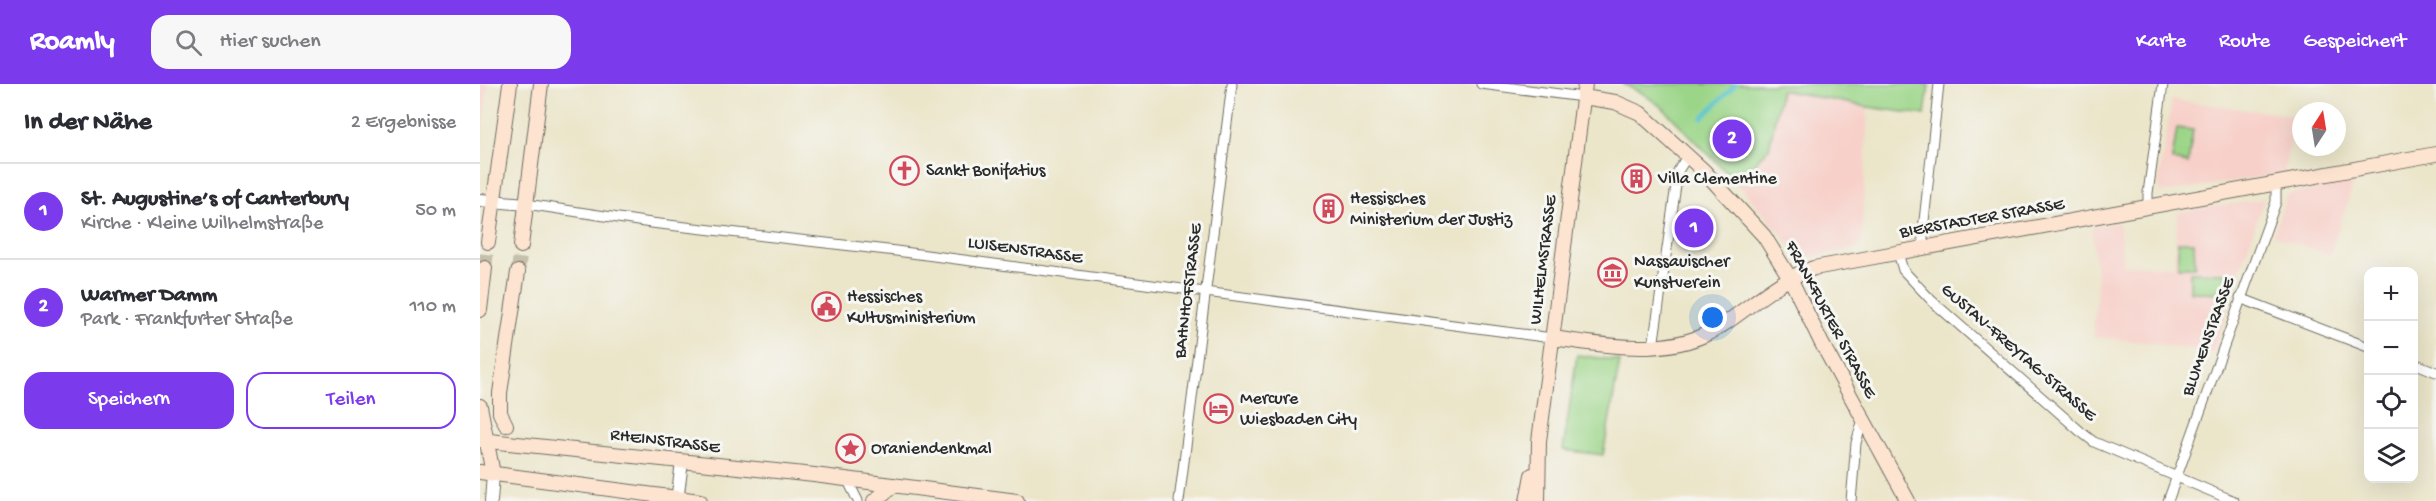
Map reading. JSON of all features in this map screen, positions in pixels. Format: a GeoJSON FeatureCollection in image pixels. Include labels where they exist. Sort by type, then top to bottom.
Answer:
{"type":"FeatureCollection","features":[{"type":"Feature","properties":{"kind":"main road"},"geometry":{"type":"LineString","coordinates":[[488,242],[487,201],[510,84]]}},
{"type":"Feature","properties":{"kind":"main road"},"geometry":{"type":"LineString","coordinates":[[521,246],[541,84]]}},
{"type":"Feature","properties":{"kind":"main road","name":"FRANKFURTER STRASSE"},"geometry":{"type":"LineString","coordinates":[[1584,90],[1640,113],[1688,155],[1764,236],[1790,278],[1821,342],[1908,501]]}},
{"type":"Feature","properties":{"kind":"main road","name":"WILHELMSTRASSE"},"geometry":{"type":"LineString","coordinates":[[1527,501],[1539,441],[1584,90]]}},
{"type":"Feature","properties":{"kind":"main road","name":"BIERSTADTER STRASSE"},"geometry":{"type":"LineString","coordinates":[[1552,338],[1627,347],[1653,347],[1684,342],[1712,332],[1790,278],[1814,268],[2436,154]]}},
{"type":"Feature","properties":{"kind":"main road"},"geometry":{"type":"LineString","coordinates":[[480,309],[485,268]]}},
{"type":"Feature","properties":{"kind":"main road"},"geometry":{"type":"LineString","coordinates":[[506,425],[500,413],[500,393],[518,272]]}},
{"type":"Feature","properties":{"kind":"main road"},"geometry":{"type":"LineString","coordinates":[[480,401],[506,425],[533,444]]}},
{"type":"Feature","properties":{"kind":"main road"},"geometry":{"type":"LineString","coordinates":[[480,406],[486,473],[677,500],[700,501]]}},
{"type":"Feature","properties":{"kind":"main road","name":"RHEINSTRASSE"},"geometry":{"type":"LineString","coordinates":[[483,440],[847,479],[1017,501]]}},
{"type":"Feature","properties":{"kind":"main road","name":"WILHELMSTRASSE"},"geometry":{"type":"LineString","coordinates":[[1538,501],[1539,441]]}},
{"type":"Feature","properties":{"kind":"main road"},"geometry":{"type":"LineString","coordinates":[[874,501],[894,485]]}},
{"type":"Feature","properties":{"kind":"street","name":"BAHNHOFSTRASSE"},"geometry":{"type":"LineString","coordinates":[[1179,501],[1232,84]]}},
{"type":"Feature","properties":{"kind":"street"},"geometry":{"type":"LineString","coordinates":[[1481,84],[1584,90]]}},
{"type":"Feature","properties":{"kind":"street"},"geometry":{"type":"LineString","coordinates":[[1923,248],[1939,84]]}},
{"type":"Feature","properties":{"kind":"street"},"geometry":{"type":"LineString","coordinates":[[2148,206],[2163,84]]}},
{"type":"Feature","properties":{"kind":"street"},"geometry":{"type":"LineString","coordinates":[[1653,347],[1678,171],[1688,155]]}},
{"type":"Feature","properties":{"kind":"street","name":"BLUMENSTRASSE"},"geometry":{"type":"LineString","coordinates":[[2168,501],[2276,202],[2276,183]]}},
{"type":"Feature","properties":{"kind":"street","name":"LUISENSTRASSE"},"geometry":{"type":"LineString","coordinates":[[487,201],[526,204],[636,221],[1206,291],[1552,338]]}},
{"type":"Feature","properties":{"kind":"street","name":"GUSTAV-FREYTAG-STRASSE"},"geometry":{"type":"LineString","coordinates":[[1898,253],[1903,270],[1932,301],[2094,442],[2234,501]]}},
{"type":"Feature","properties":{"kind":"street"},"geometry":{"type":"LineString","coordinates":[[2240,298],[2364,345]]}},
{"type":"Feature","properties":{"kind":"street"},"geometry":{"type":"LineString","coordinates":[[2418,365],[2436,372]]}},
{"type":"Feature","properties":{"kind":"street"},"geometry":{"type":"LineString","coordinates":[[1851,501],[1856,442],[1863,419]]}},
{"type":"Feature","properties":{"kind":"street"},"geometry":{"type":"LineString","coordinates":[[677,500],[682,462]]}},
{"type":"Feature","properties":{"kind":"street"},"geometry":{"type":"LineString","coordinates":[[486,473],[491,501]]}},
{"type":"Feature","properties":{"kind":"street"},"geometry":{"type":"LineString","coordinates":[[847,479],[858,501]]}},
{"type":"Feature","properties":{"kind":"shaded area"},"geometry":{"type":"Polygon","coordinates":[[[480,84],[488,84],[480,155],[480,84]]]}},
{"type":"Feature","properties":{"kind":"shaded area"},"geometry":{"type":"Polygon","coordinates":[[[1780,90],[1868,107],[1861,247],[1813,257],[1801,254],[1794,249],[1736,182],[1769,148],[1780,90]]]}},
{"type":"Feature","properties":{"kind":"shaded area"},"geometry":{"type":"Polygon","coordinates":[[[2172,100],[2292,116],[2292,132],[2284,173],[2161,193],[2158,184],[2172,100]]]}},
{"type":"Feature","properties":{"kind":"shaded area"},"geometry":{"type":"Polygon","coordinates":[[[2354,182],[2330,255],[2273,235],[2287,194],[2354,182]]]}},
{"type":"Feature","properties":{"kind":"shaded area"},"geometry":{"type":"Polygon","coordinates":[[[2264,199],[2213,353],[2160,344],[2093,337],[2097,283],[2092,227],[2119,222],[2123,265],[2174,266],[2178,212],[2264,199]]]}},
{"type":"Feature","properties":{"kind":"green space"},"geometry":{"type":"Polygon","coordinates":[[[1623,84],[1929,84],[1925,115],[1868,107],[1781,90],[1769,148],[1736,182],[1663,108],[1642,93],[1623,84]]]}},
{"type":"Feature","properties":{"kind":"green space"},"geometry":{"type":"Polygon","coordinates":[[[2177,128],[2193,130],[2188,163],[2172,160],[2177,128]]]}},
{"type":"Feature","properties":{"kind":"green space"},"geometry":{"type":"Polygon","coordinates":[[[2178,242],[2194,242],[2195,267],[2178,267],[2178,242]]]}},
{"type":"Feature","properties":{"kind":"green space"},"geometry":{"type":"Polygon","coordinates":[[[2190,272],[2226,273],[2226,293],[2190,292],[2190,272]]]}},
{"type":"Feature","properties":{"kind":"green space"},"geometry":{"type":"Polygon","coordinates":[[[1577,355],[1620,361],[1603,455],[1563,450],[1577,355]]]}},
{"type":"Feature","properties":{"kind":"waterway"},"geometry":{"type":"LineString","coordinates":[[1702,118],[1736,84]]}},
{"type":"Feature","properties":{"kind":"tunnel"},"geometry":{"type":"LineString","coordinates":[[485,268],[488,242]]}},
{"type":"Feature","properties":{"kind":"tunnel"},"geometry":{"type":"LineString","coordinates":[[518,272],[521,246]]}},
{"type":"Feature","properties":{"kind":"place","name":"Warmer Damm"},"geometry":{"type":"Point","coordinates":[1732,139]}},
{"type":"Feature","properties":{"kind":"place","name":"Sankt Bonifatius"},"geometry":{"type":"Point","coordinates":[905,171]}},
{"type":"Feature","properties":{"kind":"place","name":"Villa Clementine"},"geometry":{"type":"Point","coordinates":[1637,179]}},
{"type":"Feature","properties":{"kind":"place","name":"Hessisches Ministerium der Justiz"},"geometry":{"type":"Point","coordinates":[1329,209]}},
{"type":"Feature","properties":{"kind":"place","name":"St. Augustine’s of Canterbury"},"geometry":{"type":"Point","coordinates":[1694,228]}},
{"type":"Feature","properties":{"kind":"place","name":"Nassauischer Kunstverein"},"geometry":{"type":"Point","coordinates":[1613,272]}},
{"type":"Feature","properties":{"kind":"place","name":"Hessisches Kultusministerium"},"geometry":{"type":"Point","coordinates":[826,307]}},
{"type":"Feature","properties":{"kind":"place","name":"Mercure Wiesbaden City"},"geometry":{"type":"Point","coordinates":[1219,409]}},
{"type":"Feature","properties":{"kind":"place","name":"Oraniendenkmal"},"geometry":{"type":"Point","coordinates":[850,449]}}]}
